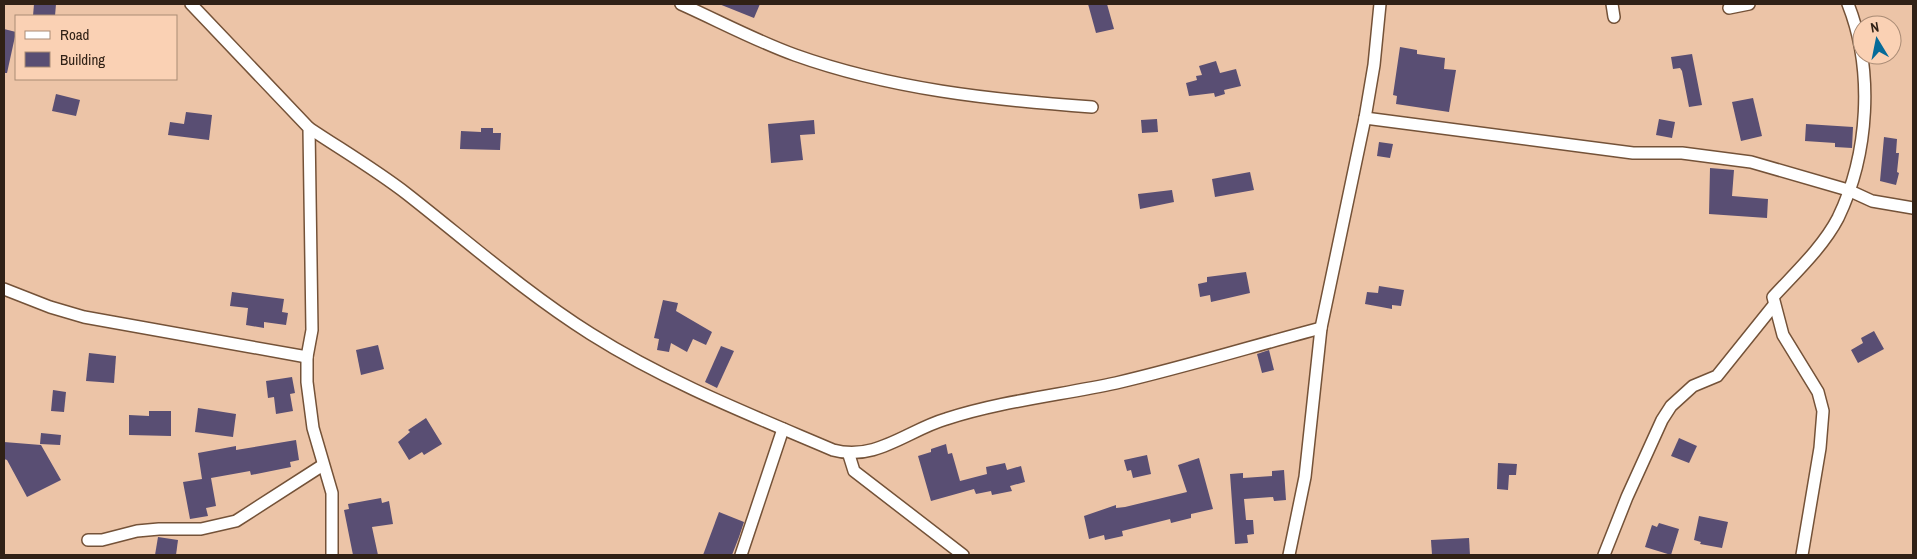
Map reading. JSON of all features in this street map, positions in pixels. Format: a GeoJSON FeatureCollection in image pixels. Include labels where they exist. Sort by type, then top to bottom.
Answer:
{"type":"FeatureCollection","features":[{"type":"Feature","properties":{"kind":"street"},"geometry":{"type":"LineString","coordinates":[[191,4],[309,128],[404,192],[503,270],[590,334],[659,373],[783,429],[849,455],[864,453],[888,445],[947,418],[1117,382],[1321,328]]}},
{"type":"Feature","properties":{"kind":"street"},"geometry":{"type":"LineString","coordinates":[[681,4],[794,55],[869,76],[962,95],[1008,101],[1092,107]]}},
{"type":"Feature","properties":{"kind":"street"},"geometry":{"type":"LineString","coordinates":[[1289,555],[1305,477],[1321,328],[1365,118],[1374,65],[1380,4]]}},
{"type":"Feature","properties":{"kind":"street"},"geometry":{"type":"LineString","coordinates":[[1612,4],[1614,17]]}},
{"type":"Feature","properties":{"kind":"street"},"geometry":{"type":"LineString","coordinates":[[1729,8],[1749,4]]}},
{"type":"Feature","properties":{"kind":"street"},"geometry":{"type":"LineString","coordinates":[[1802,555],[1820,448],[1823,411],[1818,392],[1783,334],[1773,297],[1834,225],[1848,190],[1861,144],[1866,102],[1864,72],[1848,4]]}},
{"type":"Feature","properties":{"kind":"street"},"geometry":{"type":"LineString","coordinates":[[1365,118],[1633,153],[1708,155],[1751,162],[1848,190],[1872,201],[1913,208]]}},
{"type":"Feature","properties":{"kind":"street"},"geometry":{"type":"LineString","coordinates":[[309,128],[312,330],[307,357],[307,382],[313,428],[332,493],[332,555]]}},
{"type":"Feature","properties":{"kind":"street"},"geometry":{"type":"LineString","coordinates":[[4,289],[50,307],[84,317],[307,357]]}},
{"type":"Feature","properties":{"kind":"street"},"geometry":{"type":"LineString","coordinates":[[1604,555],[1627,497],[1662,420],[1671,406],[1693,386],[1717,376],[1774,305]]}},
{"type":"Feature","properties":{"kind":"street"},"geometry":{"type":"LineString","coordinates":[[741,555],[783,429]]}},
{"type":"Feature","properties":{"kind":"street"},"geometry":{"type":"LineString","coordinates":[[849,455],[854,471],[963,555]]}},
{"type":"Feature","properties":{"kind":"street"},"geometry":{"type":"LineString","coordinates":[[88,540],[102,540],[137,531],[178,527],[201,529],[236,521],[323,465]]}},
{"type":"Feature","properties":{"kind":"building"},"geometry":{"type":"Polygon","coordinates":[[[34,4],[56,4],[55,15],[33,15],[34,4]]]}},
{"type":"Feature","properties":{"kind":"building"},"geometry":{"type":"Polygon","coordinates":[[[719,4],[760,4],[754,18],[719,4]]]}},
{"type":"Feature","properties":{"kind":"building"},"geometry":{"type":"Polygon","coordinates":[[[1088,4],[1107,4],[1114,29],[1096,33],[1088,4]]]}},
{"type":"Feature","properties":{"kind":"building"},"geometry":{"type":"Polygon","coordinates":[[[4,29],[15,32],[15,37],[7,73],[4,73],[4,29]]]}},
{"type":"Feature","properties":{"kind":"building"},"geometry":{"type":"Polygon","coordinates":[[[1400,47],[1417,50],[1417,54],[1445,58],[1444,69],[1456,70],[1449,112],[1396,104],[1397,96],[1393,95],[1400,47]]]}},
{"type":"Feature","properties":{"kind":"building"},"geometry":{"type":"Polygon","coordinates":[[[1692,54],[1702,105],[1689,107],[1682,71],[1680,68],[1673,69],[1671,57],[1692,54]]]}},
{"type":"Feature","properties":{"kind":"building"},"geometry":{"type":"Polygon","coordinates":[[[1216,61],[1220,73],[1236,69],[1241,86],[1224,90],[1225,94],[1215,97],[1214,93],[1189,96],[1186,83],[1197,80],[1196,76],[1202,75],[1199,66],[1216,61]]]}},
{"type":"Feature","properties":{"kind":"building"},"geometry":{"type":"Polygon","coordinates":[[[56,94],[80,100],[76,116],[52,111],[56,94]]]}},
{"type":"Feature","properties":{"kind":"building"},"geometry":{"type":"Polygon","coordinates":[[[1753,98],[1762,136],[1741,141],[1732,102],[1753,98]]]}},
{"type":"Feature","properties":{"kind":"building"},"geometry":{"type":"Polygon","coordinates":[[[186,112],[212,115],[209,140],[168,135],[170,122],[184,124],[186,112]]]}},
{"type":"Feature","properties":{"kind":"building"},"geometry":{"type":"Polygon","coordinates":[[[1157,119],[1158,132],[1142,133],[1141,120],[1157,119]]]}},
{"type":"Feature","properties":{"kind":"building"},"geometry":{"type":"Polygon","coordinates":[[[1659,119],[1675,122],[1672,138],[1656,135],[1659,119]]]}},
{"type":"Feature","properties":{"kind":"building"},"geometry":{"type":"Polygon","coordinates":[[[814,120],[815,134],[800,135],[803,160],[771,163],[768,124],[814,120]]]}},
{"type":"Feature","properties":{"kind":"building"},"geometry":{"type":"Polygon","coordinates":[[[1806,124],[1853,127],[1852,148],[1835,147],[1835,143],[1805,141],[1806,124]]]}},
{"type":"Feature","properties":{"kind":"building"},"geometry":{"type":"Polygon","coordinates":[[[481,128],[493,128],[493,133],[501,133],[500,150],[460,149],[461,131],[481,132],[481,128]]]}},
{"type":"Feature","properties":{"kind":"building"},"geometry":{"type":"Polygon","coordinates":[[[1884,137],[1897,139],[1896,153],[1899,153],[1897,172],[1899,173],[1896,185],[1880,181],[1884,137]]]}},
{"type":"Feature","properties":{"kind":"building"},"geometry":{"type":"Polygon","coordinates":[[[1379,142],[1393,144],[1390,158],[1377,156],[1379,142]]]}},
{"type":"Feature","properties":{"kind":"building"},"geometry":{"type":"Polygon","coordinates":[[[1710,168],[1734,170],[1732,196],[1768,199],[1767,218],[1709,214],[1710,168]]]}},
{"type":"Feature","properties":{"kind":"building"},"geometry":{"type":"Polygon","coordinates":[[[1250,172],[1254,190],[1215,197],[1212,179],[1250,172]]]}},
{"type":"Feature","properties":{"kind":"building"},"geometry":{"type":"Polygon","coordinates":[[[1172,190],[1174,202],[1140,209],[1138,194],[1172,190]]]}},
{"type":"Feature","properties":{"kind":"building"},"geometry":{"type":"Polygon","coordinates":[[[1246,272],[1250,293],[1211,302],[1210,295],[1200,297],[1198,284],[1207,282],[1207,277],[1246,272]]]}},
{"type":"Feature","properties":{"kind":"building"},"geometry":{"type":"Polygon","coordinates":[[[1379,286],[1404,290],[1401,306],[1392,305],[1392,309],[1365,304],[1367,292],[1378,293],[1379,286]]]}},
{"type":"Feature","properties":{"kind":"building"},"geometry":{"type":"Polygon","coordinates":[[[232,292],[284,299],[282,312],[288,313],[286,325],[264,322],[264,328],[246,325],[248,308],[230,306],[232,292]]]}},
{"type":"Feature","properties":{"kind":"building"},"geometry":{"type":"Polygon","coordinates":[[[663,300],[678,303],[676,311],[712,332],[706,345],[693,339],[687,352],[671,343],[669,352],[657,350],[659,339],[654,338],[663,300]]]}},
{"type":"Feature","properties":{"kind":"building"},"geometry":{"type":"Polygon","coordinates":[[[1874,331],[1884,349],[1858,363],[1851,350],[1863,343],[1861,338],[1874,331]]]}},
{"type":"Feature","properties":{"kind":"building"},"geometry":{"type":"Polygon","coordinates":[[[378,345],[384,369],[361,375],[356,350],[378,345]]]}},
{"type":"Feature","properties":{"kind":"building"},"geometry":{"type":"Polygon","coordinates":[[[721,346],[734,351],[717,388],[705,382],[721,346]]]}},
{"type":"Feature","properties":{"kind":"building"},"geometry":{"type":"Polygon","coordinates":[[[1269,350],[1274,370],[1262,373],[1257,354],[1269,350]]]}},
{"type":"Feature","properties":{"kind":"building"},"geometry":{"type":"Polygon","coordinates":[[[89,353],[116,356],[114,383],[86,381],[89,353]]]}},
{"type":"Feature","properties":{"kind":"building"},"geometry":{"type":"Polygon","coordinates":[[[292,377],[295,393],[290,394],[293,411],[276,414],[274,397],[268,398],[266,381],[292,377]]]}},
{"type":"Feature","properties":{"kind":"building"},"geometry":{"type":"Polygon","coordinates":[[[53,390],[66,392],[64,412],[51,411],[53,390]]]}},
{"type":"Feature","properties":{"kind":"building"},"geometry":{"type":"Polygon","coordinates":[[[198,408],[236,414],[233,437],[195,432],[198,408]]]}},
{"type":"Feature","properties":{"kind":"building"},"geometry":{"type":"Polygon","coordinates":[[[149,411],[171,411],[171,436],[129,435],[129,415],[149,416],[149,411]]]}},
{"type":"Feature","properties":{"kind":"building"},"geometry":{"type":"Polygon","coordinates":[[[426,418],[442,444],[424,455],[422,452],[409,460],[398,442],[410,432],[408,430],[426,418]]]}},
{"type":"Feature","properties":{"kind":"building"},"geometry":{"type":"Polygon","coordinates":[[[41,433],[61,435],[60,445],[40,444],[41,433]]]}},
{"type":"Feature","properties":{"kind":"building"},"geometry":{"type":"Polygon","coordinates":[[[1679,438],[1697,446],[1689,463],[1671,456],[1679,438]]]}},
{"type":"Feature","properties":{"kind":"building"},"geometry":{"type":"Polygon","coordinates":[[[296,440],[299,460],[290,462],[291,467],[251,475],[250,471],[211,478],[216,506],[206,508],[208,516],[190,519],[183,482],[202,479],[198,453],[236,446],[236,450],[296,440]]]}},
{"type":"Feature","properties":{"kind":"building"},"geometry":{"type":"Polygon","coordinates":[[[4,442],[41,445],[61,480],[27,497],[7,460],[4,459],[4,442]]]}},
{"type":"Feature","properties":{"kind":"building"},"geometry":{"type":"Polygon","coordinates":[[[946,444],[948,454],[952,453],[960,481],[987,474],[986,467],[1005,463],[1007,470],[1021,466],[1025,482],[1010,486],[1012,491],[992,495],[991,491],[976,494],[974,489],[931,501],[918,456],[946,444]]]}},
{"type":"Feature","properties":{"kind":"building"},"geometry":{"type":"Polygon","coordinates":[[[1147,455],[1151,474],[1133,478],[1131,470],[1127,471],[1124,460],[1147,455]]]}},
{"type":"Feature","properties":{"kind":"building"},"geometry":{"type":"Polygon","coordinates":[[[1199,458],[1213,509],[1191,514],[1191,518],[1171,523],[1170,519],[1122,531],[1123,536],[1105,540],[1104,535],[1089,539],[1084,516],[1116,505],[1116,508],[1125,507],[1187,492],[1178,465],[1199,458]]]}},
{"type":"Feature","properties":{"kind":"building"},"geometry":{"type":"Polygon","coordinates":[[[1498,463],[1517,464],[1516,475],[1509,475],[1508,490],[1497,489],[1498,463]]]}},
{"type":"Feature","properties":{"kind":"building"},"geometry":{"type":"Polygon","coordinates":[[[1284,470],[1286,500],[1274,501],[1273,497],[1244,499],[1246,520],[1253,520],[1254,534],[1247,535],[1248,543],[1235,544],[1230,474],[1243,473],[1243,478],[1272,476],[1272,471],[1284,470]]]}},
{"type":"Feature","properties":{"kind":"building"},"geometry":{"type":"Polygon","coordinates":[[[381,498],[382,503],[389,501],[393,524],[372,527],[378,555],[353,555],[344,510],[349,509],[348,504],[381,498]]]}},
{"type":"Feature","properties":{"kind":"building"},"geometry":{"type":"Polygon","coordinates":[[[719,512],[744,522],[739,537],[732,555],[703,555],[719,512]]]}},
{"type":"Feature","properties":{"kind":"building"},"geometry":{"type":"Polygon","coordinates":[[[1699,516],[1728,522],[1722,548],[1700,544],[1701,542],[1694,540],[1699,516]]]}},
{"type":"Feature","properties":{"kind":"building"},"geometry":{"type":"Polygon","coordinates":[[[1659,523],[1679,529],[1671,555],[1645,547],[1652,525],[1657,527],[1659,523]]]}},
{"type":"Feature","properties":{"kind":"building"},"geometry":{"type":"Polygon","coordinates":[[[158,537],[178,540],[176,555],[155,555],[158,537]]]}},
{"type":"Feature","properties":{"kind":"building"},"geometry":{"type":"Polygon","coordinates":[[[1469,538],[1470,555],[1432,555],[1431,540],[1469,538]]]}}]}
